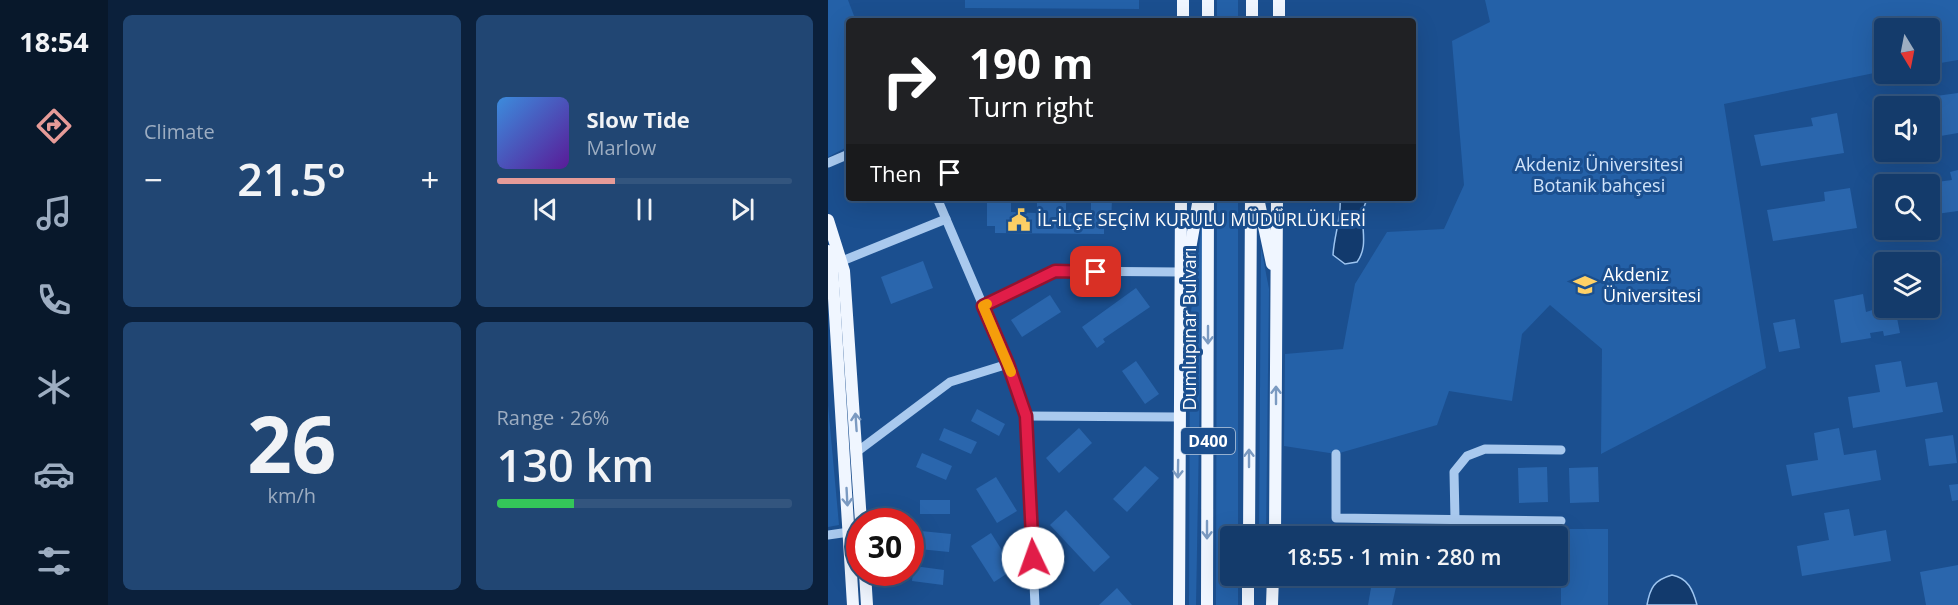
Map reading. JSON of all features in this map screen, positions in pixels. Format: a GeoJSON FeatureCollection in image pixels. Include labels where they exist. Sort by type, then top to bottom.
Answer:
{"type":"FeatureCollection","features":[{"type":"Feature","properties":{"kind":"main road"},"geometry":{"type":"LineString","coordinates":[[1183,0],[1183,18]]}},
{"type":"Feature","properties":{"kind":"main road"},"geometry":{"type":"LineString","coordinates":[[1208,0],[1208,18]]}},
{"type":"Feature","properties":{"kind":"main road"},"geometry":{"type":"LineString","coordinates":[[1252,0],[1252,18]]}},
{"type":"Feature","properties":{"kind":"main road"},"geometry":{"type":"LineString","coordinates":[[1279,0],[1279,18]]}},
{"type":"Feature","properties":{"kind":"main road"},"geometry":{"type":"LineString","coordinates":[[1179,605],[1178,417],[1181,201]]}},
{"type":"Feature","properties":{"kind":"main road"},"geometry":{"type":"LineString","coordinates":[[1179,305],[1198,201]]}},
{"type":"Feature","properties":{"kind":"main road","name":"Dumlupınar Bulvarı"},"geometry":{"type":"LineString","coordinates":[[1207,605],[1208,201]]}},
{"type":"Feature","properties":{"kind":"main road"},"geometry":{"type":"LineString","coordinates":[[1249,526],[1251,201]]}},
{"type":"Feature","properties":{"kind":"main road"},"geometry":{"type":"LineString","coordinates":[[1259,201],[1276,285]]}},
{"type":"Feature","properties":{"kind":"main road"},"geometry":{"type":"LineString","coordinates":[[1275,526],[1277,201]]}},
{"type":"Feature","properties":{"kind":"main road"},"geometry":{"type":"LineString","coordinates":[[828,220],[842,261],[858,451],[860,508]]}},
{"type":"Feature","properties":{"kind":"main road"},"geometry":{"type":"LineString","coordinates":[[828,251],[833,277],[847,508]]}},
{"type":"Feature","properties":{"kind":"main road"},"geometry":{"type":"LineString","coordinates":[[852,586],[853,605]]}},
{"type":"Feature","properties":{"kind":"main road"},"geometry":{"type":"LineString","coordinates":[[866,586],[867,605]]}},
{"type":"Feature","properties":{"kind":"main road"},"geometry":{"type":"LineString","coordinates":[[1248,586],[1248,605]]}},
{"type":"Feature","properties":{"kind":"main road"},"geometry":{"type":"LineString","coordinates":[[1272,605],[1273,586]]}},
{"type":"Feature","properties":{"kind":"street"},"geometry":{"type":"LineString","coordinates":[[828,163],[846,155]]}},
{"type":"Feature","properties":{"kind":"street"},"geometry":{"type":"LineString","coordinates":[[938,201],[1008,364],[1026,416],[1035,605]]}},
{"type":"Feature","properties":{"kind":"street"},"geometry":{"type":"LineString","coordinates":[[842,261],[946,219]]}},
{"type":"Feature","properties":{"kind":"street"},"geometry":{"type":"LineString","coordinates":[[983,306],[1055,271],[1180,272]]}},
{"type":"Feature","properties":{"kind":"street"},"geometry":{"type":"LineString","coordinates":[[858,451],[950,382],[1008,364]]}},
{"type":"Feature","properties":{"kind":"street"},"geometry":{"type":"LineString","coordinates":[[1026,416],[1178,417]]}},
{"type":"Feature","properties":{"kind":"street"},"geometry":{"type":"LineString","coordinates":[[1455,519],[1454,472],[1467,456],[1485,449],[1561,450]]}},
{"type":"Feature","properties":{"kind":"street"},"geometry":{"type":"LineString","coordinates":[[1336,454],[1336,518],[1562,521]]}},
{"type":"Feature","properties":{"kind":"street"},"geometry":{"type":"LineString","coordinates":[[828,535],[846,532]]}},
{"type":"Feature","properties":{"kind":"green space"},"geometry":{"type":"Polygon","coordinates":[[[828,0],[848,0],[855,18],[846,18],[846,148],[828,157],[828,0]]]}},
{"type":"Feature","properties":{"kind":"green space"},"geometry":{"type":"Polygon","coordinates":[[[965,0],[1139,0],[1139,9],[965,8],[965,0]]]}},
{"type":"Feature","properties":{"kind":"green space"},"geometry":{"type":"Polygon","coordinates":[[[1217,0],[1238,0],[1238,18],[1217,18],[1217,0]]]}},
{"type":"Feature","properties":{"kind":"green space","name":"Akdeniz Üniversitesi Botanik bahçesi"},"geometry":{"type":"Polygon","coordinates":[[[1485,0],[1958,0],[1958,60],[1940,63],[1940,18],[1874,18],[1874,73],[1724,104],[1766,368],[1601,454],[1602,349],[1550,305],[1522,334],[1512,401],[1449,391],[1437,425],[1336,454],[1284,446],[1285,354],[1343,349],[1355,284],[1387,232],[1444,229],[1464,185],[1452,41],[1490,22],[1485,0]]]}},
{"type":"Feature","properties":{"kind":"green space"},"geometry":{"type":"Polygon","coordinates":[[[1029,16],[1142,16],[1142,18],[1029,18],[1029,16]]]}},
{"type":"Feature","properties":{"kind":"green space"},"geometry":{"type":"Polygon","coordinates":[[[1217,201],[1238,201],[1238,526],[1220,526],[1220,586],[1238,586],[1238,605],[1216,605],[1217,201]]]}},
{"type":"Feature","properties":{"kind":"green space"},"geometry":{"type":"Polygon","coordinates":[[[1203,214],[1196,605],[1189,605],[1190,320],[1203,214]]]}},
{"type":"Feature","properties":{"kind":"green space"},"geometry":{"type":"Polygon","coordinates":[[[1261,247],[1269,289],[1266,526],[1259,526],[1261,247]]]}},
{"type":"Feature","properties":{"kind":"green space"},"geometry":{"type":"Polygon","coordinates":[[[828,405],[839,525],[828,527],[828,405]]]}},
{"type":"Feature","properties":{"kind":"green space"},"geometry":{"type":"Polygon","coordinates":[[[1568,529],[1608,529],[1608,605],[1561,605],[1561,586],[1568,586],[1568,529]]]}},
{"type":"Feature","properties":{"kind":"shaded area"},"geometry":{"type":"Polygon","coordinates":[[[1340,201],[1366,201],[1363,214],[1363,247],[1357,262],[1345,264],[1333,255],[1340,201]]]}},
{"type":"Feature","properties":{"kind":"shaded area"},"geometry":{"type":"Polygon","coordinates":[[[1672,575],[1686,582],[1694,594],[1697,605],[1647,605],[1657,582],[1672,575]]]}},
{"type":"Feature","properties":{"kind":"building"},"geometry":{"type":"Polygon","coordinates":[[[1958,93],[1958,133],[1940,136],[1940,96],[1936,96],[1958,93]]]}},
{"type":"Feature","properties":{"kind":"building"},"geometry":{"type":"Polygon","coordinates":[[[1837,113],[1844,153],[1761,166],[1754,135],[1813,126],[1811,118],[1837,113]]]}},
{"type":"Feature","properties":{"kind":"building"},"geometry":{"type":"Polygon","coordinates":[[[1958,170],[1958,211],[1940,213],[1940,182],[1952,180],[1950,172],[1958,170]]]}},
{"type":"Feature","properties":{"kind":"building"},"geometry":{"type":"Polygon","coordinates":[[[1850,188],[1857,228],[1773,241],[1767,210],[1825,201],[1824,192],[1850,188]]]}},
{"type":"Feature","properties":{"kind":"building"},"geometry":{"type":"Polygon","coordinates":[[[987,201],[1011,201],[1011,212],[1037,213],[1037,201],[1066,201],[1066,213],[1091,213],[1091,201],[1112,201],[1111,226],[1104,226],[1104,234],[995,233],[995,226],[987,226],[987,201]]]}},
{"type":"Feature","properties":{"kind":"building"},"geometry":{"type":"Polygon","coordinates":[[[923,261],[933,288],[891,304],[881,277],[923,261]]]}},
{"type":"Feature","properties":{"kind":"building"},"geometry":{"type":"Polygon","coordinates":[[[1136,288],[1150,307],[1103,339],[1105,342],[1097,348],[1082,327],[1136,288]]]}},
{"type":"Feature","properties":{"kind":"building"},"geometry":{"type":"Polygon","coordinates":[[[1863,294],[1866,312],[1874,310],[1874,318],[1897,318],[1900,333],[1884,336],[1883,331],[1870,333],[1871,338],[1841,343],[1834,300],[1863,294]]]}},
{"type":"Feature","properties":{"kind":"building"},"geometry":{"type":"Polygon","coordinates":[[[1050,295],[1061,312],[1022,337],[1011,320],[1050,295]]]}},
{"type":"Feature","properties":{"kind":"building"},"geometry":{"type":"Polygon","coordinates":[[[1795,319],[1800,348],[1779,352],[1773,323],[1795,319]]]}},
{"type":"Feature","properties":{"kind":"building"},"geometry":{"type":"Polygon","coordinates":[[[1136,361],[1159,394],[1145,404],[1122,371],[1136,361]]]}},
{"type":"Feature","properties":{"kind":"building"},"geometry":{"type":"Polygon","coordinates":[[[1901,361],[1906,387],[1937,382],[1943,412],[1853,428],[1848,397],[1880,392],[1875,365],[1901,361]]]}},
{"type":"Feature","properties":{"kind":"building"},"geometry":{"type":"Polygon","coordinates":[[[977,409],[1005,424],[999,436],[971,421],[977,409]]]}},
{"type":"Feature","properties":{"kind":"building"},"geometry":{"type":"Polygon","coordinates":[[[944,428],[977,442],[971,454],[939,440],[944,428]]]}},
{"type":"Feature","properties":{"kind":"building"},"geometry":{"type":"Polygon","coordinates":[[[1079,428],[1092,443],[1059,473],[1046,458],[1079,428]]]}},
{"type":"Feature","properties":{"kind":"building"},"geometry":{"type":"Polygon","coordinates":[[[1839,428],[1844,455],[1876,450],[1881,480],[1792,496],[1786,465],[1818,460],[1814,433],[1839,428]]]}},
{"type":"Feature","properties":{"kind":"building"},"geometry":{"type":"Polygon","coordinates":[[[1953,435],[1957,463],[1929,466],[1925,439],[1953,435]]]}},
{"type":"Feature","properties":{"kind":"building"},"geometry":{"type":"Polygon","coordinates":[[[922,453],[952,466],[946,480],[916,467],[922,453]]]}},
{"type":"Feature","properties":{"kind":"building"},"geometry":{"type":"Polygon","coordinates":[[[1145,466],[1159,478],[1127,512],[1113,499],[1145,466]]]}},
{"type":"Feature","properties":{"kind":"building"},"geometry":{"type":"Polygon","coordinates":[[[1547,467],[1548,502],[1519,503],[1518,468],[1547,467]]]}},
{"type":"Feature","properties":{"kind":"building"},"geometry":{"type":"Polygon","coordinates":[[[1598,467],[1599,502],[1570,503],[1569,468],[1598,467]]]}},
{"type":"Feature","properties":{"kind":"building"},"geometry":{"type":"Polygon","coordinates":[[[996,477],[1017,511],[997,523],[976,489],[996,477]]]}},
{"type":"Feature","properties":{"kind":"building"},"geometry":{"type":"Polygon","coordinates":[[[1958,484],[1958,500],[1952,501],[1949,485],[1958,484]]]}},
{"type":"Feature","properties":{"kind":"building"},"geometry":{"type":"Polygon","coordinates":[[[920,500],[950,500],[950,514],[924,514],[924,508],[920,508],[920,500]]]}},
{"type":"Feature","properties":{"kind":"building"},"geometry":{"type":"Polygon","coordinates":[[[1849,509],[1854,536],[1886,530],[1891,561],[1802,576],[1797,546],[1829,540],[1824,513],[1849,509]]]}},
{"type":"Feature","properties":{"kind":"building"},"geometry":{"type":"Polygon","coordinates":[[[1066,510],[1110,557],[1094,572],[1050,525],[1066,510]]]}},
{"type":"Feature","properties":{"kind":"building"},"geometry":{"type":"Polygon","coordinates":[[[924,531],[951,534],[949,552],[924,550],[924,531]]]}},
{"type":"Feature","properties":{"kind":"building"},"geometry":{"type":"Polygon","coordinates":[[[991,533],[1014,569],[994,582],[971,546],[991,533]]]}},
{"type":"Feature","properties":{"kind":"building"},"geometry":{"type":"Polygon","coordinates":[[[1958,565],[1958,605],[1926,605],[1920,572],[1958,565]]]}},
{"type":"Feature","properties":{"kind":"building"},"geometry":{"type":"Polygon","coordinates":[[[924,567],[944,570],[943,585],[924,583],[924,567]]]}},
{"type":"Feature","properties":{"kind":"building"},"geometry":{"type":"Polygon","coordinates":[[[1371,586],[1396,587],[1392,605],[1368,605],[1371,586]]]}},
{"type":"Feature","properties":{"kind":"building"},"geometry":{"type":"Polygon","coordinates":[[[1117,588],[1132,605],[1099,605],[1117,588]]]}},
{"type":"Feature","properties":{"kind":"slow traffic"},"geometry":{"type":"LineString","coordinates":[[987,304],[983,306],[1011,372]]}},
{"type":"Feature","properties":{"kind":"place","name":"İL-İLÇE SEÇİM KURULU MÜDÜRLÜKLERİ"},"geometry":{"type":"Point","coordinates":[1019,220]}},
{"type":"Feature","properties":{"kind":"place","name":"Akdeniz Üniversitesi"},"geometry":{"type":"Point","coordinates":[1585,285]}},
{"type":"Feature","properties":{"kind":"route"},"geometry":{"type":"LineString","coordinates":[[1033,558],[1026,416],[1008,364],[983,306],[1055,271],[1096,272]]}}]}
